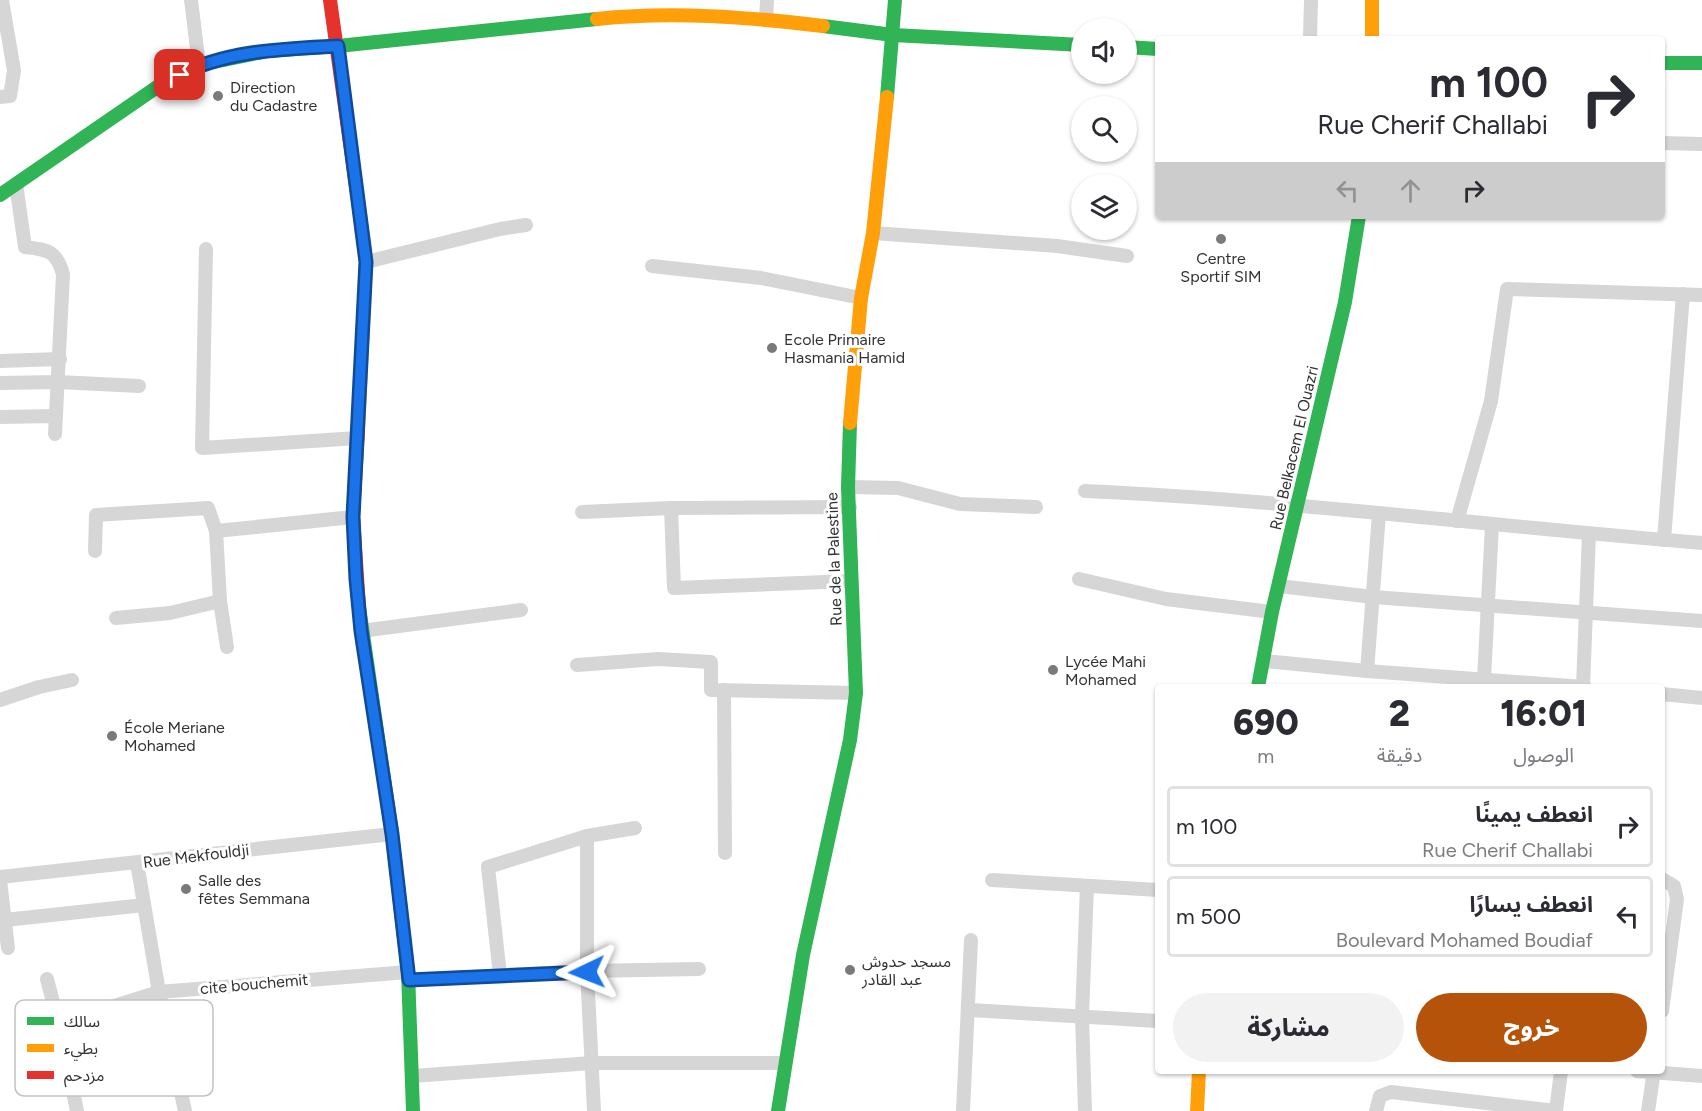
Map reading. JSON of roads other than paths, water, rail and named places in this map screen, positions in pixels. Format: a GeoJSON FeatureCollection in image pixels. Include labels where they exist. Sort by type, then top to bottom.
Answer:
{"type":"FeatureCollection","features":[{"type":"Feature","properties":{"kind":"street"},"geometry":{"type":"LineString","coordinates":[[0,97],[10,96],[14,71],[2,0]]}},
{"type":"Feature","properties":{"kind":"street"},"geometry":{"type":"LineString","coordinates":[[191,0],[199,65]]}},
{"type":"Feature","properties":{"kind":"street"},"geometry":{"type":"LineString","coordinates":[[330,0],[366,262],[353,517],[361,631],[392,834],[408,976],[413,1111]]}},
{"type":"Feature","properties":{"kind":"street"},"geometry":{"type":"LineString","coordinates":[[766,19],[767,0]]}},
{"type":"Feature","properties":{"kind":"street","name":"Rue de la Palestine"},"geometry":{"type":"LineString","coordinates":[[778,1111],[803,955],[850,740],[856,693],[848,487],[849,414],[861,298],[873,233],[895,0]]}},
{"type":"Feature","properties":{"kind":"street"},"geometry":{"type":"LineString","coordinates":[[1310,36],[1311,0]]}},
{"type":"Feature","properties":{"kind":"street"},"geometry":{"type":"LineString","coordinates":[[1372,0],[1372,36]]}},
{"type":"Feature","properties":{"kind":"street"},"geometry":{"type":"LineString","coordinates":[[0,195],[160,85],[199,65],[267,51],[338,46],[641,14],[766,19],[893,35],[1071,44]]}},
{"type":"Feature","properties":{"kind":"street"},"geometry":{"type":"LineString","coordinates":[[1137,48],[1155,49]]}},
{"type":"Feature","properties":{"kind":"street"},"geometry":{"type":"LineString","coordinates":[[1665,63],[1702,63]]}},
{"type":"Feature","properties":{"kind":"street"},"geometry":{"type":"LineString","coordinates":[[1665,144],[1702,144]]}},
{"type":"Feature","properties":{"kind":"street"},"geometry":{"type":"LineString","coordinates":[[16,184],[25,247],[48,250],[59,260],[63,274],[55,434]]}},
{"type":"Feature","properties":{"kind":"street","name":"Rue Belkacem El Ouazri"},"geometry":{"type":"LineString","coordinates":[[1259,684],[1272,612],[1346,302],[1359,219]]}},
{"type":"Feature","properties":{"kind":"street"},"geometry":{"type":"LineString","coordinates":[[366,262],[500,229],[526,225]]}},
{"type":"Feature","properties":{"kind":"street"},"geometry":{"type":"LineString","coordinates":[[873,233],[1057,246],[1127,256]]}},
{"type":"Feature","properties":{"kind":"street"},"geometry":{"type":"LineString","coordinates":[[206,249],[202,448],[358,438]]}},
{"type":"Feature","properties":{"kind":"street"},"geometry":{"type":"LineString","coordinates":[[652,266],[760,278],[861,298]]}},
{"type":"Feature","properties":{"kind":"street"},"geometry":{"type":"LineString","coordinates":[[1457,521],[1491,401],[1507,289],[1702,295]]}},
{"type":"Feature","properties":{"kind":"street"},"geometry":{"type":"LineString","coordinates":[[1664,540],[1683,294]]}},
{"type":"Feature","properties":{"kind":"street"},"geometry":{"type":"LineString","coordinates":[[0,360],[60,359]]}},
{"type":"Feature","properties":{"kind":"street"},"geometry":{"type":"LineString","coordinates":[[0,383],[58,382],[139,386]]}},
{"type":"Feature","properties":{"kind":"street"},"geometry":{"type":"LineString","coordinates":[[0,417],[56,416]]}},
{"type":"Feature","properties":{"kind":"street"},"geometry":{"type":"LineString","coordinates":[[848,487],[898,488],[960,504],[1036,507]]}},
{"type":"Feature","properties":{"kind":"street"},"geometry":{"type":"LineString","coordinates":[[1084,491],[1297,505],[1702,543]]}},
{"type":"Feature","properties":{"kind":"street"},"geometry":{"type":"LineString","coordinates":[[582,512],[671,508],[850,507]]}},
{"type":"Feature","properties":{"kind":"street"},"geometry":{"type":"LineString","coordinates":[[95,550],[96,515],[208,508],[216,531],[220,601],[226,647]]}},
{"type":"Feature","properties":{"kind":"street"},"geometry":{"type":"LineString","coordinates":[[671,508],[674,588],[851,581]]}},
{"type":"Feature","properties":{"kind":"street"},"geometry":{"type":"LineString","coordinates":[[1367,671],[1379,514]]}},
{"type":"Feature","properties":{"kind":"street"},"geometry":{"type":"LineString","coordinates":[[216,531],[353,517]]}},
{"type":"Feature","properties":{"kind":"street"},"geometry":{"type":"LineString","coordinates":[[1484,679],[1492,525]]}},
{"type":"Feature","properties":{"kind":"street"},"geometry":{"type":"LineString","coordinates":[[1584,684],[1589,534]]}},
{"type":"Feature","properties":{"kind":"street"},"geometry":{"type":"LineString","coordinates":[[1079,579],[1166,598],[1272,612]]}},
{"type":"Feature","properties":{"kind":"street"},"geometry":{"type":"LineString","coordinates":[[1279,586],[1373,597],[1702,621]]}},
{"type":"Feature","properties":{"kind":"street"},"geometry":{"type":"LineString","coordinates":[[116,618],[170,613],[220,601]]}},
{"type":"Feature","properties":{"kind":"street"},"geometry":{"type":"LineString","coordinates":[[361,631],[521,610]]}},
{"type":"Feature","properties":{"kind":"street"},"geometry":{"type":"LineString","coordinates":[[577,665],[658,659],[711,662],[711,690],[856,693]]}},
{"type":"Feature","properties":{"kind":"street"},"geometry":{"type":"LineString","coordinates":[[1264,661],[1546,684]]}},
{"type":"Feature","properties":{"kind":"street"},"geometry":{"type":"LineString","coordinates":[[0,700],[39,687],[72,680]]}},
{"type":"Feature","properties":{"kind":"street"},"geometry":{"type":"LineString","coordinates":[[724,690],[725,853]]}},
{"type":"Feature","properties":{"kind":"street"},"geometry":{"type":"LineString","coordinates":[[1665,694],[1702,698]]}},
{"type":"Feature","properties":{"kind":"street"},"geometry":{"type":"LineString","coordinates":[[500,975],[488,867],[587,836],[635,828]]}},
{"type":"Feature","properties":{"kind":"street","name":"Rue Mekfouldji"},"geometry":{"type":"LineString","coordinates":[[0,878],[392,834]]}},
{"type":"Feature","properties":{"kind":"street"},"geometry":{"type":"LineString","coordinates":[[587,836],[587,972],[594,1111]]}},
{"type":"Feature","properties":{"kind":"street"},"geometry":{"type":"LineString","coordinates":[[137,863],[161,1000]]}},
{"type":"Feature","properties":{"kind":"street"},"geometry":{"type":"LineString","coordinates":[[0,878],[8,948]]}},
{"type":"Feature","properties":{"kind":"street"},"geometry":{"type":"LineString","coordinates":[[992,880],[1155,890]]}},
{"type":"Feature","properties":{"kind":"street"},"geometry":{"type":"LineString","coordinates":[[1665,881],[1674,886],[1677,899],[1665,989]]}},
{"type":"Feature","properties":{"kind":"street"},"geometry":{"type":"LineString","coordinates":[[1085,1111],[1082,1016],[1087,886]]}},
{"type":"Feature","properties":{"kind":"street"},"geometry":{"type":"LineString","coordinates":[[4,920],[144,905]]}},
{"type":"Feature","properties":{"kind":"street"},"geometry":{"type":"LineString","coordinates":[[963,1111],[971,940]]}},
{"type":"Feature","properties":{"kind":"street","name":"cite bouchemit"},"geometry":{"type":"LineString","coordinates":[[134,1000],[159,992],[408,976],[699,969]]}},
{"type":"Feature","properties":{"kind":"street"},"geometry":{"type":"LineString","coordinates":[[48,979],[53,1000]]}},
{"type":"Feature","properties":{"kind":"street"},"geometry":{"type":"LineString","coordinates":[[969,1010],[1155,1021]]}},
{"type":"Feature","properties":{"kind":"street"},"geometry":{"type":"LineString","coordinates":[[412,1076],[592,1063],[784,1063]]}},
{"type":"Feature","properties":{"kind":"street"},"geometry":{"type":"LineString","coordinates":[[1665,1073],[1702,1076]]}},
{"type":"Feature","properties":{"kind":"street"},"geometry":{"type":"LineString","coordinates":[[1197,1111],[1199,1074]]}},
{"type":"Feature","properties":{"kind":"street"},"geometry":{"type":"LineString","coordinates":[[1376,1111],[1380,1096],[1391,1092],[1557,1111],[1561,1074]]}},
{"type":"Feature","properties":{"kind":"street"},"geometry":{"type":"LineString","coordinates":[[1648,1111],[1654,1074]]}},
{"type":"Feature","properties":{"kind":"street"},"geometry":{"type":"LineString","coordinates":[[74,1096],[77,1111]]}},
{"type":"Feature","properties":{"kind":"street"},"geometry":{"type":"LineString","coordinates":[[182,1096],[185,1111]]}},
{"type":"Feature","properties":{"kind":"place","name":"Direction du Cadastre"},"geometry":{"type":"Point","coordinates":[218,96]}},
{"type":"Feature","properties":{"kind":"place","name":"Centre Sportif SIM"},"geometry":{"type":"Point","coordinates":[1221,239]}},
{"type":"Feature","properties":{"kind":"place","name":"Ecole Primaire Hasmania Hamid"},"geometry":{"type":"Point","coordinates":[772,348]}},
{"type":"Feature","properties":{"kind":"place","name":"Lycée Mahi Mohamed"},"geometry":{"type":"Point","coordinates":[1053,670]}},
{"type":"Feature","properties":{"kind":"place","name":"École Meriane Mohamed"},"geometry":{"type":"Point","coordinates":[112,736]}},
{"type":"Feature","properties":{"kind":"place","name":"Salle des fêtes Semmana"},"geometry":{"type":"Point","coordinates":[186,889]}},
{"type":"Feature","properties":{"kind":"place","name":"مسجد حدوش عبد القادر"},"geometry":{"type":"Point","coordinates":[850,970]}}]}
